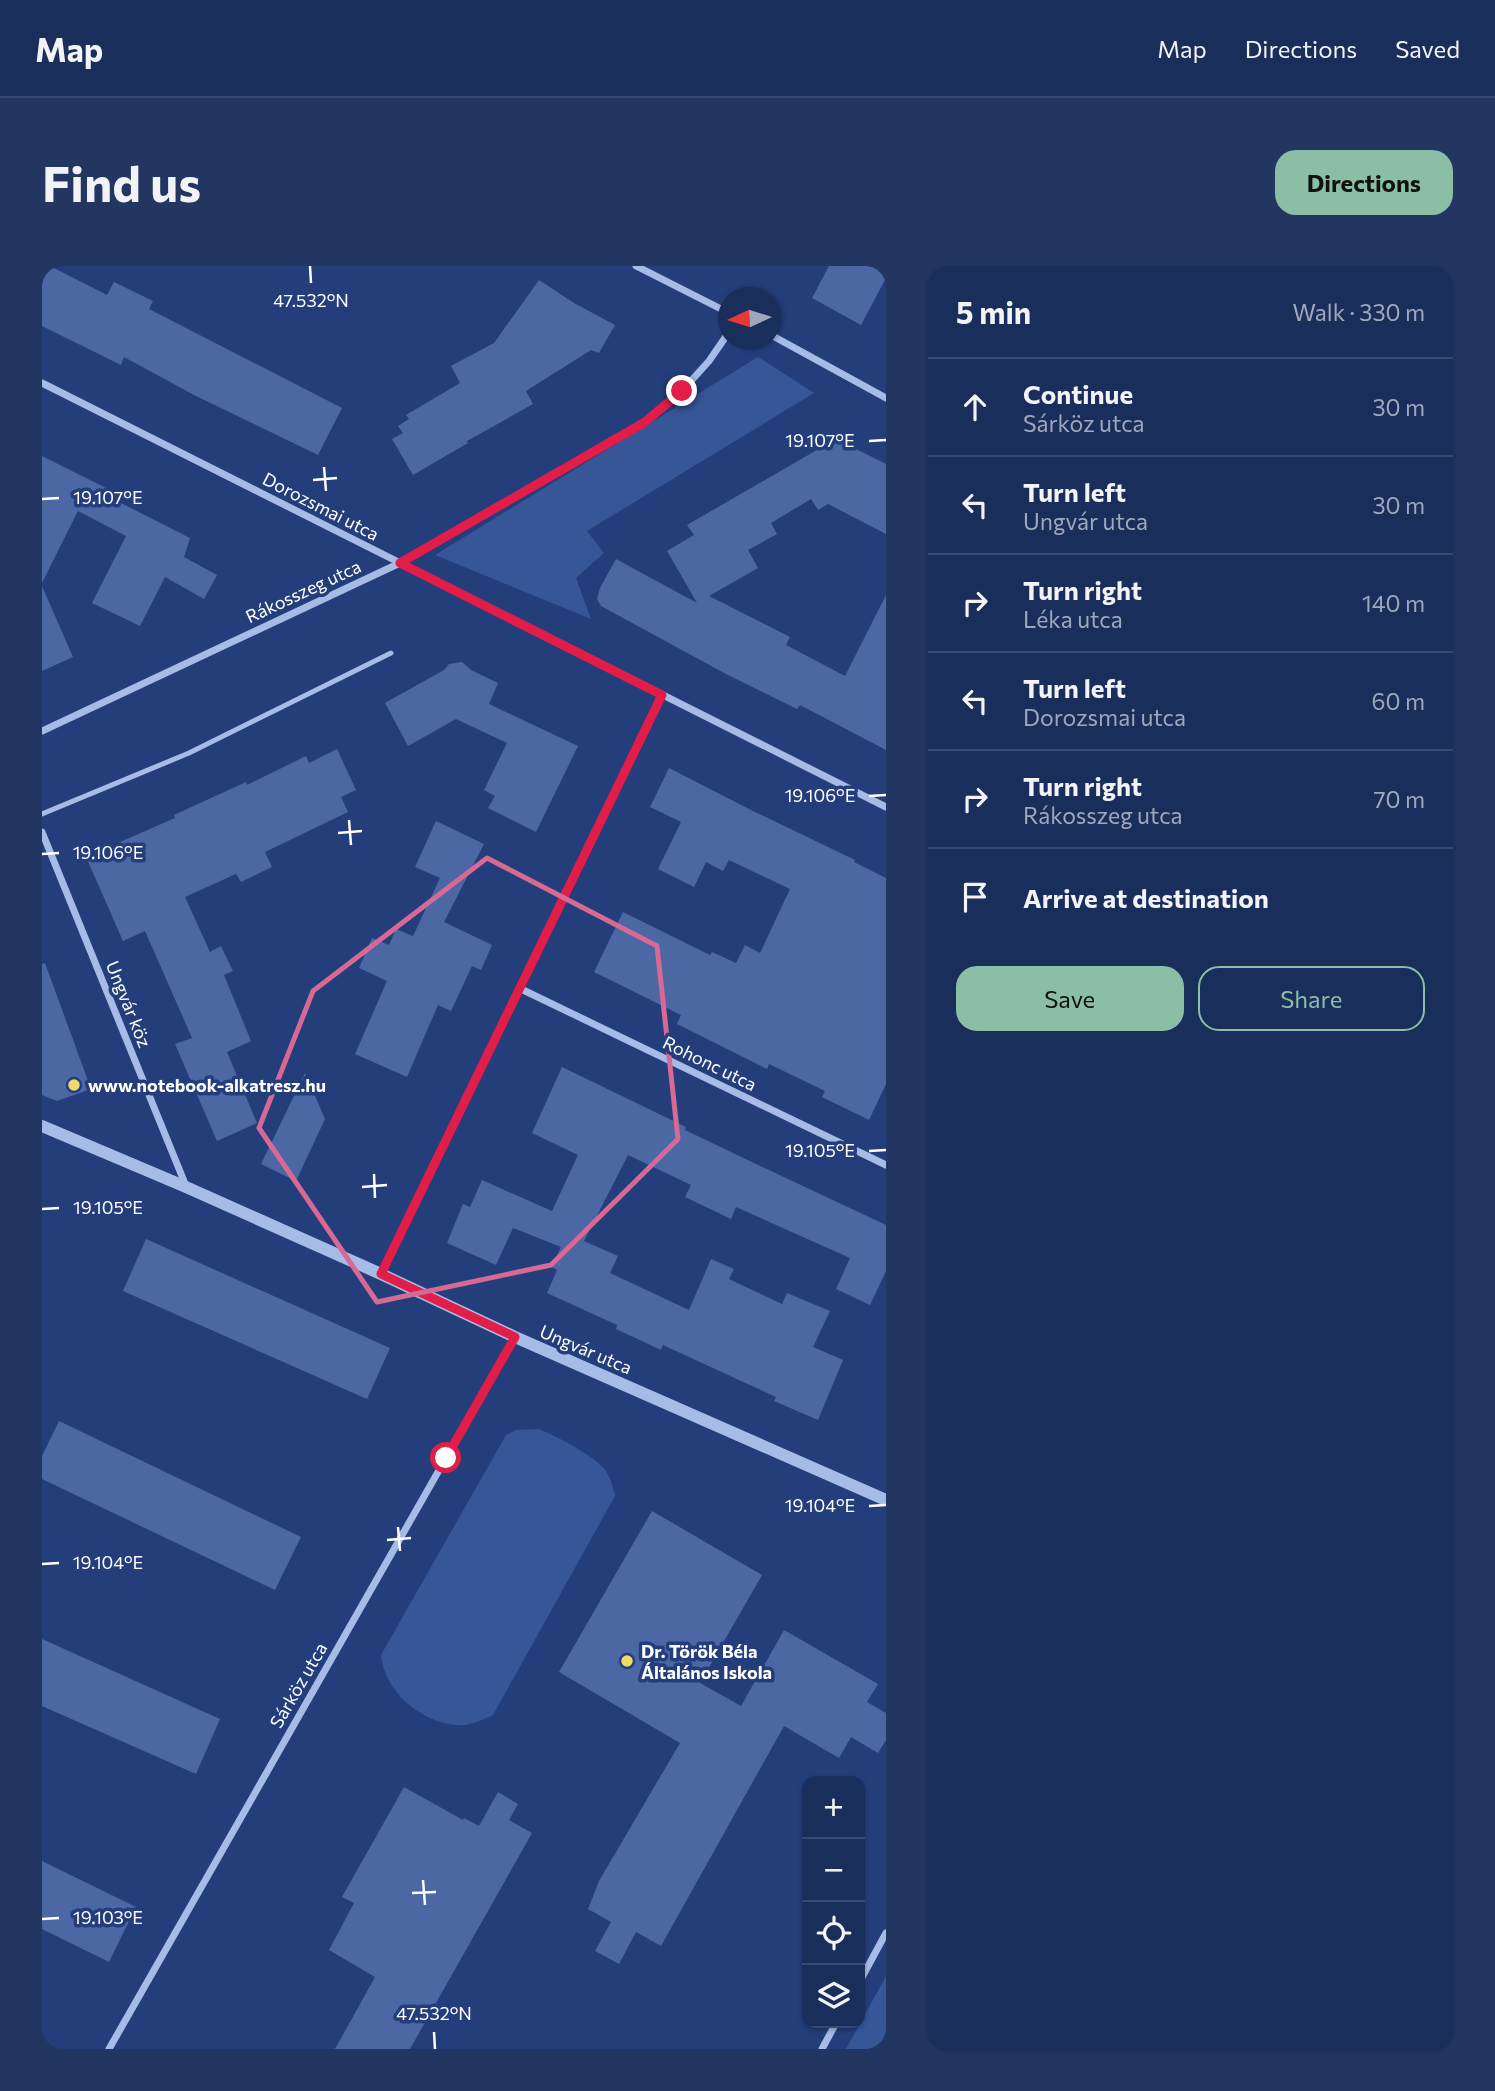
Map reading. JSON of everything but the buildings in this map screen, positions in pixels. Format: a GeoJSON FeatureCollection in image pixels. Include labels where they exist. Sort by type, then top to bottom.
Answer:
{"type":"FeatureCollection","features":[{"type":"Feature","properties":{"kind":"street"},"geometry":{"type":"LineString","coordinates":[[636,266],[718,307]]}},
{"type":"Feature","properties":{"kind":"street"},"geometry":{"type":"LineString","coordinates":[[781,340],[886,398]]}},
{"type":"Feature","properties":{"kind":"street","name":"Rákosszeg utca"},"geometry":{"type":"LineString","coordinates":[[42,731],[400,563],[645,422],[682,391],[718,348]]}},
{"type":"Feature","properties":{"kind":"street","name":"Dorozsmai utca"},"geometry":{"type":"LineString","coordinates":[[42,383],[886,807]]}},
{"type":"Feature","properties":{"kind":"street"},"geometry":{"type":"LineString","coordinates":[[381,1274],[662,695]]}},
{"type":"Feature","properties":{"kind":"street","name":"Ungvár köz"},"geometry":{"type":"LineString","coordinates":[[42,832],[186,1187]]}},
{"type":"Feature","properties":{"kind":"street","name":"Rohonc utca"},"geometry":{"type":"LineString","coordinates":[[521,989],[886,1165]]}},
{"type":"Feature","properties":{"kind":"street","name":"Ungvár utca"},"geometry":{"type":"LineString","coordinates":[[42,1126],[186,1187],[515,1337],[886,1500]]}},
{"type":"Feature","properties":{"kind":"street","name":"Sárköz utca"},"geometry":{"type":"LineString","coordinates":[[109,2049],[515,1337]]}},
{"type":"Feature","properties":{"kind":"street"},"geometry":{"type":"LineString","coordinates":[[865,1972],[886,1933]]}},
{"type":"Feature","properties":{"kind":"street"},"geometry":{"type":"LineString","coordinates":[[822,2049],[833,2028]]}},
{"type":"Feature","properties":{"kind":"lane"},"geometry":{"type":"LineString","coordinates":[[42,814],[188,753],[391,653]]}},
{"type":"Feature","properties":{"kind":"highlighted area"},"geometry":{"type":"Polygon","coordinates":[[[487,858],[657,946],[678,1139],[551,1265],[377,1302],[259,1128],[313,991],[487,858]]]}},
{"type":"Feature","properties":{"kind":"shaded area"},"geometry":{"type":"Polygon","coordinates":[[[758,357],[814,393],[587,531],[604,553],[576,578],[591,619],[435,555],[758,357]]]}},
{"type":"Feature","properties":{"kind":"shaded area"},"geometry":{"type":"Polygon","coordinates":[[[538,1429],[574,1446],[600,1464],[609,1476],[615,1496],[493,1715],[465,1725],[429,1718],[417,1711],[397,1692],[389,1681],[381,1655],[506,1435],[516,1430],[538,1429]]]}},
{"type":"Feature","properties":{"kind":"shaded area"},"geometry":{"type":"Polygon","coordinates":[[[886,1976],[886,2049],[846,2049],[858,2028],[865,2028],[865,2014],[886,1976]]]}},
{"type":"Feature","properties":{"kind":"place","name":"www.notebook-alkatresz.hu"},"geometry":{"type":"Point","coordinates":[74,1085]}},
{"type":"Feature","properties":{"kind":"place","name":"Dr. Török Béla Általános Iskola"},"geometry":{"type":"Point","coordinates":[627,1661]}},
{"type":"Feature","properties":{"kind":"route"},"geometry":{"type":"LineString","coordinates":[[446,1458],[515,1337],[381,1274],[662,695],[400,563],[645,422],[682,391]]}}]}
